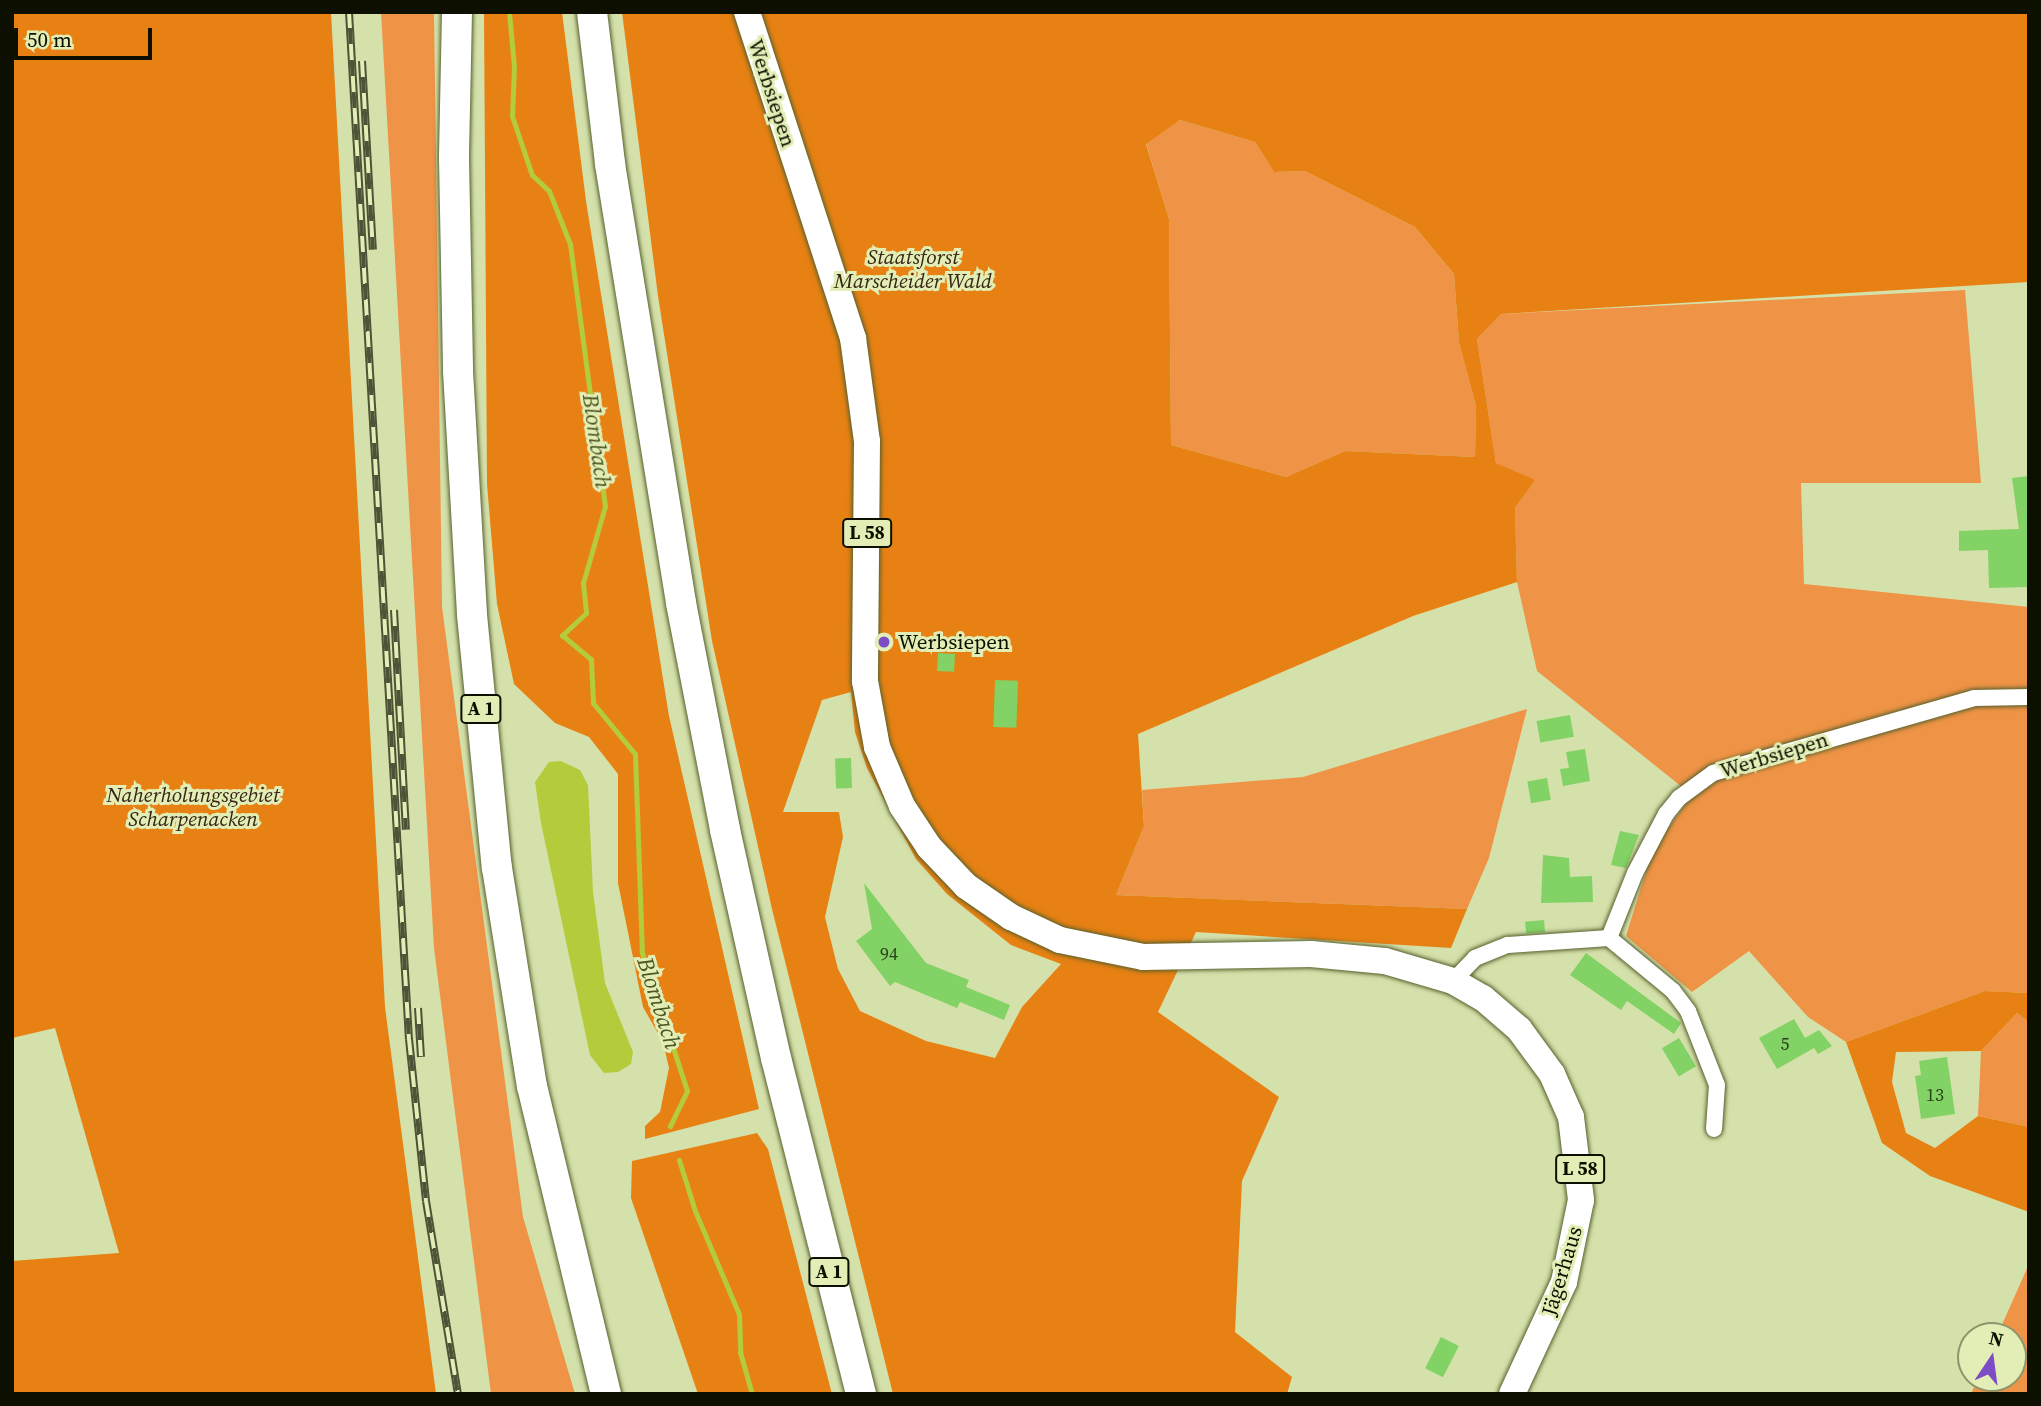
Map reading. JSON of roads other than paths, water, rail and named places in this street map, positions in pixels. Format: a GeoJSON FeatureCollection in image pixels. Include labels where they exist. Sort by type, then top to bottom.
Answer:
{"type":"FeatureCollection","features":[{"type":"Feature","properties":{"kind":"highway","name":"A 1"},"geometry":{"type":"LineString","coordinates":[[457,12],[454,158],[458,371],[472,615],[497,867],[531,1086],[607,1394]]}},
{"type":"Feature","properties":{"kind":"highway","name":"A 1"},"geometry":{"type":"LineString","coordinates":[[592,12],[610,164],[681,603],[725,830],[784,1092],[861,1394]]}},
{"type":"Feature","properties":{"kind":"main road","name":"Werbsiepen"},"geometry":{"type":"LineString","coordinates":[[747,12],[853,338],[867,441],[862,629],[868,705],[884,766],[919,833],[951,871],[989,904],[1029,927],[1093,949],[1184,959],[1354,956],[1405,965],[1454,981]]}},
{"type":"Feature","properties":{"kind":"main road","name":"Jägerhaus"},"geometry":{"type":"LineString","coordinates":[[1454,981],[1483,998],[1532,1044],[1559,1088],[1578,1149],[1581,1200],[1570,1260],[1512,1394]]}},
{"type":"Feature","properties":{"kind":"street","name":"Werbsiepen"},"geometry":{"type":"LineString","coordinates":[[1609,938],[1635,873],[1666,814],[1678,798],[1713,773],[1974,698],[2029,697]]}},
{"type":"Feature","properties":{"kind":"street"},"geometry":{"type":"LineString","coordinates":[[1454,981],[1475,958],[1508,945],[1609,938],[1672,991],[1688,1011],[1715,1077],[1719,1104],[1714,1129]]}},
{"type":"Feature","properties":{"kind":"waterway","name":"Blombach"},"geometry":{"type":"LineString","coordinates":[[509,12],[514,67],[512,116],[532,175],[549,191],[570,244],[605,506],[583,583],[586,613],[562,635],[591,659],[593,703],[635,754],[642,953],[687,1091],[670,1126]]}},
{"type":"Feature","properties":{"kind":"waterway","name":"Blombach"},"geometry":{"type":"LineString","coordinates":[[679,1160],[695,1211],[739,1314],[740,1352],[752,1394]]}},
{"type":"Feature","properties":{"kind":"railway"},"geometry":{"type":"LineString","coordinates":[[349,12],[409,1039],[426,1201],[458,1394]]}},
{"type":"Feature","properties":{"kind":"railway"},"geometry":{"type":"LineString","coordinates":[[362,61],[373,250]]}},
{"type":"Feature","properties":{"kind":"railway"},"geometry":{"type":"LineString","coordinates":[[394,610],[406,830]]}},
{"type":"Feature","properties":{"kind":"railway"},"geometry":{"type":"LineString","coordinates":[[418,1008],[421,1057]]}},
{"type":"Feature","properties":{"kind":"place","name":"Werbsiepen"},"geometry":{"type":"Point","coordinates":[884,642]}},
{"type":"Feature","properties":{"kind":"park label","name":"Staatsforst Marscheider Wald"},"geometry":{"type":"Point","coordinates":[913,269]}},
{"type":"Feature","properties":{"kind":"park label","name":"Naherholungsgebiet Scharpenacken"},"geometry":{"type":"Point","coordinates":[193,807]}}]}
